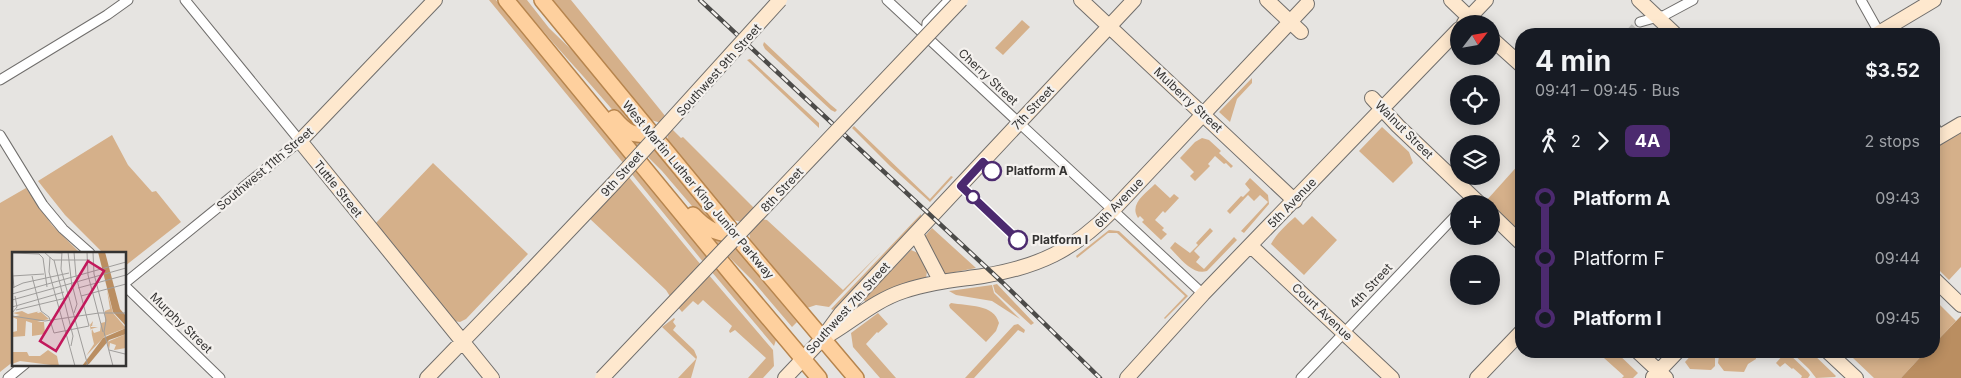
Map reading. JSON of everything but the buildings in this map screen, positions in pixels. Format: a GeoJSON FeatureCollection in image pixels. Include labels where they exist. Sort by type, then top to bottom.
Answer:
{"type":"FeatureCollection","features":[{"type":"Feature","properties":{"kind":"main road","name":"Southwest 11th Street"},"geometry":{"type":"LineString","coordinates":[[300,142],[436,0]]}},
{"type":"Feature","properties":{"kind":"main road"},"geometry":{"type":"LineString","coordinates":[[506,0],[820,378]]}},
{"type":"Feature","properties":{"kind":"main road","name":"West Martin Luther King Junior Parkway"},"geometry":{"type":"LineString","coordinates":[[542,0],[736,236],[856,378]]}},
{"type":"Feature","properties":{"kind":"main road","name":"9th Street"},"geometry":{"type":"LineString","coordinates":[[462,342],[615,182],[782,0]]}},
{"type":"Feature","properties":{"kind":"main road","name":"8th Street"},"geometry":{"type":"LineString","coordinates":[[602,378],[961,0]]}},
{"type":"Feature","properties":{"kind":"main road","name":"Mulberry Street"},"geometry":{"type":"LineString","coordinates":[[1081,0],[1295,201]]}},
{"type":"Feature","properties":{"kind":"main road","name":"7th Street"},"geometry":{"type":"LineString","coordinates":[[932,217],[1134,0]]}},
{"type":"Feature","properties":{"kind":"main road"},"geometry":{"type":"LineString","coordinates":[[1267,0],[1301,32]]}},
{"type":"Feature","properties":{"kind":"main road"},"geometry":{"type":"LineString","coordinates":[[1451,0],[1464,15]]}},
{"type":"Feature","properties":{"kind":"main road"},"geometry":{"type":"LineString","coordinates":[[1475,15],[1486,0]]}},
{"type":"Feature","properties":{"kind":"main road"},"geometry":{"type":"LineString","coordinates":[[1639,0],[1669,28]]}},
{"type":"Feature","properties":{"kind":"main road"},"geometry":{"type":"LineString","coordinates":[[1887,28],[1934,0]]}},
{"type":"Feature","properties":{"kind":"main road","name":"6th Avenue"},"geometry":{"type":"LineString","coordinates":[[822,339],[836,332],[867,308],[893,295],[940,282],[993,274],[1040,261],[1072,246],[1095,228],[1113,210],[1307,4]]}},
{"type":"Feature","properties":{"kind":"main road","name":"5th Avenue"},"geometry":{"type":"LineString","coordinates":[[1127,378],[1203,294],[1295,201],[1450,38]]}},
{"type":"Feature","properties":{"kind":"main road"},"geometry":{"type":"LineString","coordinates":[[1500,46],[1515,60]]}},
{"type":"Feature","properties":{"kind":"main road"},"geometry":{"type":"LineString","coordinates":[[558,64],[580,77],[625,131],[638,135],[651,133]]}},
{"type":"Feature","properties":{"kind":"main road","name":"Walnut Street"},"geometry":{"type":"LineString","coordinates":[[1372,98],[1466,195]]}},
{"type":"Feature","properties":{"kind":"main road"},"geometry":{"type":"LineString","coordinates":[[1940,132],[1961,124]]}},
{"type":"Feature","properties":{"kind":"main road","name":"Tuttle Street"},"geometry":{"type":"LineString","coordinates":[[300,142],[492,378]]}},
{"type":"Feature","properties":{"kind":"main road"},"geometry":{"type":"LineString","coordinates":[[641,164],[661,176],[707,228],[736,236]]}},
{"type":"Feature","properties":{"kind":"main road","name":"Southwest 7th Street"},"geometry":{"type":"LineString","coordinates":[[784,378],[822,339],[841,313],[932,217]]}},
{"type":"Feature","properties":{"kind":"main road"},"geometry":{"type":"LineString","coordinates":[[1500,222],[1515,236]]}},
{"type":"Feature","properties":{"kind":"main road"},"geometry":{"type":"LineString","coordinates":[[916,234],[940,282]]}},
{"type":"Feature","properties":{"kind":"main road","name":"Court Avenue"},"geometry":{"type":"LineString","coordinates":[[1251,246],[1392,378]]}},
{"type":"Feature","properties":{"kind":"main road"},"geometry":{"type":"LineString","coordinates":[[1940,286],[1959,304]]}},
{"type":"Feature","properties":{"kind":"main road"},"geometry":{"type":"LineString","coordinates":[[1478,378],[1515,338]]}},
{"type":"Feature","properties":{"kind":"main road"},"geometry":{"type":"LineString","coordinates":[[427,378],[462,342]]}},
{"type":"Feature","properties":{"kind":"main road"},"geometry":{"type":"LineString","coordinates":[[1643,358],[1659,376],[1673,358]]}},
{"type":"Feature","properties":{"kind":"main road"},"geometry":{"type":"LineString","coordinates":[[1835,358],[1856,378]]}},
{"type":"Feature","properties":{"kind":"street"},"geometry":{"type":"LineString","coordinates":[[0,80],[108,15],[128,0]]}},
{"type":"Feature","properties":{"kind":"street","name":"Tuttle Street"},"geometry":{"type":"LineString","coordinates":[[185,0],[300,142]]}},
{"type":"Feature","properties":{"kind":"street","name":"Southwest 9th Street"},"geometry":{"type":"LineString","coordinates":[[651,133],[672,122],[782,0]]}},
{"type":"Feature","properties":{"kind":"street","name":"Cherry Street"},"geometry":{"type":"LineString","coordinates":[[887,0],[1203,294]]}},
{"type":"Feature","properties":{"kind":"street"},"geometry":{"type":"LineString","coordinates":[[926,36],[926,23],[949,0]]}},
{"type":"Feature","properties":{"kind":"street"},"geometry":{"type":"LineString","coordinates":[[1640,22],[1670,13],[1693,0]]}},
{"type":"Feature","properties":{"kind":"street"},"geometry":{"type":"LineString","coordinates":[[1861,0],[1876,28]]}},
{"type":"Feature","properties":{"kind":"street"},"geometry":{"type":"LineString","coordinates":[[0,135],[43,205],[64,229],[89,252]]}},
{"type":"Feature","properties":{"kind":"street","name":"Southwest 11th Street"},"geometry":{"type":"LineString","coordinates":[[126,283],[300,142]]}},
{"type":"Feature","properties":{"kind":"street","name":"4th Street"},"geometry":{"type":"LineString","coordinates":[[1302,378],[1450,221]]}},
{"type":"Feature","properties":{"kind":"street","name":"Murphy Street"},"geometry":{"type":"LineString","coordinates":[[126,285],[220,378]]}},
{"type":"Feature","properties":{"kind":"street"},"geometry":{"type":"LineString","coordinates":[[8,378],[23,366]]}},
{"type":"Feature","properties":{"kind":"shaded area"},"geometry":{"type":"Polygon","coordinates":[[[489,0],[496,0],[627,160],[624,164],[489,0]]]}},
{"type":"Feature","properties":{"kind":"shaded area"},"geometry":{"type":"Polygon","coordinates":[[[517,0],[527,0],[549,28],[582,60],[633,123],[628,127],[621,120],[517,0]]]}},
{"type":"Feature","properties":{"kind":"shaded area"},"geometry":{"type":"Polygon","coordinates":[[[553,0],[571,0],[666,117],[661,123],[651,120],[553,0]]]}},
{"type":"Feature","properties":{"kind":"shaded area"},"geometry":{"type":"Polygon","coordinates":[[[1022,20],[1030,27],[1003,55],[995,48],[1022,20]]]}},
{"type":"Feature","properties":{"kind":"shaded area"},"geometry":{"type":"Polygon","coordinates":[[[764,42],[837,110],[835,112],[831,110],[765,49],[764,42]]]}},
{"type":"Feature","properties":{"kind":"shaded area"},"geometry":{"type":"Polygon","coordinates":[[[750,59],[819,123],[819,128],[747,60],[750,59]]]}},
{"type":"Feature","properties":{"kind":"shaded area"},"geometry":{"type":"Polygon","coordinates":[[[1252,78],[1252,83],[1237,99],[1230,122],[1219,112],[1252,78]]]}},
{"type":"Feature","properties":{"kind":"shaded area"},"geometry":{"type":"Polygon","coordinates":[[[854,126],[930,199],[951,176],[953,177],[930,202],[852,128],[854,126]]]}},
{"type":"Feature","properties":{"kind":"shaded area"},"geometry":{"type":"Polygon","coordinates":[[[1382,127],[1409,152],[1413,163],[1393,183],[1359,151],[1382,127]]]}},
{"type":"Feature","properties":{"kind":"shaded area"},"geometry":{"type":"Polygon","coordinates":[[[671,128],[681,138],[683,137],[755,209],[742,222],[733,220],[668,141],[667,133],[671,128]]]}},
{"type":"Feature","properties":{"kind":"shaded area"},"geometry":{"type":"Polygon","coordinates":[[[1961,132],[1961,267],[1949,280],[1940,271],[1940,145],[1961,132]]]}},
{"type":"Feature","properties":{"kind":"shaded area"},"geometry":{"type":"Polygon","coordinates":[[[112,135],[128,165],[152,192],[156,191],[181,222],[126,265],[126,252],[102,252],[65,215],[38,181],[112,135]]]}},
{"type":"Feature","properties":{"kind":"shaded area"},"geometry":{"type":"Polygon","coordinates":[[[1202,138],[1209,140],[1233,166],[1231,168],[1215,156],[1208,164],[1210,166],[1195,181],[1190,176],[1194,172],[1180,158],[1195,142],[1202,138]]]}},
{"type":"Feature","properties":{"kind":"shaded area"},"geometry":{"type":"Polygon","coordinates":[[[635,139],[647,139],[715,221],[709,226],[662,171],[632,141],[635,139]]]}},
{"type":"Feature","properties":{"kind":"shaded area"},"geometry":{"type":"Polygon","coordinates":[[[433,163],[528,254],[466,319],[460,322],[454,321],[375,224],[433,163]]]}},
{"type":"Feature","properties":{"kind":"shaded area"},"geometry":{"type":"Polygon","coordinates":[[[634,169],[708,259],[704,263],[631,173],[634,169]]]}},
{"type":"Feature","properties":{"kind":"shaded area"},"geometry":{"type":"Polygon","coordinates":[[[1515,169],[1515,228],[1500,214],[1500,195],[1491,195],[1515,169]]]}},
{"type":"Feature","properties":{"kind":"shaded area"},"geometry":{"type":"Polygon","coordinates":[[[628,176],[701,265],[671,298],[666,290],[589,218],[628,176]]]}},
{"type":"Feature","properties":{"kind":"shaded area"},"geometry":{"type":"Polygon","coordinates":[[[1250,178],[1268,195],[1269,204],[1244,233],[1241,231],[1268,202],[1260,195],[1254,201],[1248,195],[1230,214],[1227,211],[1241,196],[1243,197],[1250,190],[1245,184],[1250,178]]]}},
{"type":"Feature","properties":{"kind":"shaded area"},"geometry":{"type":"Polygon","coordinates":[[[1155,184],[1170,198],[1174,194],[1179,198],[1165,213],[1163,211],[1155,220],[1164,228],[1162,230],[1167,234],[1161,240],[1142,222],[1144,220],[1140,216],[1138,218],[1135,208],[1143,195],[1155,184]]]}},
{"type":"Feature","properties":{"kind":"shaded area"},"geometry":{"type":"Polygon","coordinates":[[[26,188],[52,225],[79,252],[12,252],[12,363],[0,372],[0,203],[26,188]]]}},
{"type":"Feature","properties":{"kind":"shaded area"},"geometry":{"type":"Polygon","coordinates":[[[921,214],[921,217],[833,310],[831,309],[921,214]]]}},
{"type":"Feature","properties":{"kind":"shaded area"},"geometry":{"type":"Polygon","coordinates":[[[1312,216],[1337,240],[1304,275],[1271,244],[1295,217],[1303,225],[1312,216]]]}},
{"type":"Feature","properties":{"kind":"shaded area"},"geometry":{"type":"Polygon","coordinates":[[[761,219],[767,220],[843,290],[881,252],[829,307],[816,305],[807,308],[750,239],[749,231],[761,219]]]}},
{"type":"Feature","properties":{"kind":"shaded area"},"geometry":{"type":"Polygon","coordinates":[[[932,228],[976,268],[945,274],[925,240],[925,236],[932,228]]]}},
{"type":"Feature","properties":{"kind":"shaded area"},"geometry":{"type":"Polygon","coordinates":[[[1210,228],[1213,231],[1194,251],[1200,257],[1196,262],[1204,269],[1234,237],[1237,240],[1207,271],[1197,271],[1187,265],[1170,248],[1175,242],[1190,253],[1198,245],[1196,243],[1210,228]]]}},
{"type":"Feature","properties":{"kind":"shaded area"},"geometry":{"type":"Polygon","coordinates":[[[1109,230],[1119,231],[1188,296],[1165,319],[1185,296],[1117,233],[1108,233],[1077,258],[1076,256],[1109,230]]]}},
{"type":"Feature","properties":{"kind":"shaded area"},"geometry":{"type":"Polygon","coordinates":[[[715,236],[728,238],[797,322],[792,327],[752,280],[711,239],[715,236]]]}},
{"type":"Feature","properties":{"kind":"shaded area"},"geometry":{"type":"Polygon","coordinates":[[[911,250],[918,253],[927,271],[926,278],[886,292],[865,302],[864,299],[911,250]]]}},
{"type":"Feature","properties":{"kind":"shaded area"},"geometry":{"type":"Polygon","coordinates":[[[715,267],[776,340],[774,346],[711,271],[715,267]]]}},
{"type":"Feature","properties":{"kind":"shaded area"},"geometry":{"type":"Polygon","coordinates":[[[708,274],[773,350],[774,366],[763,378],[748,378],[766,358],[735,330],[730,333],[729,331],[732,326],[703,300],[698,305],[693,301],[682,312],[677,306],[708,274]]]}},
{"type":"Feature","properties":{"kind":"shaded area"},"geometry":{"type":"Polygon","coordinates":[[[997,284],[1034,323],[1031,325],[995,292],[993,285],[997,284]]]}},
{"type":"Feature","properties":{"kind":"shaded area"},"geometry":{"type":"Polygon","coordinates":[[[992,285],[994,293],[1020,319],[992,301],[956,295],[949,291],[992,285]]]}},
{"type":"Feature","properties":{"kind":"shaded area"},"geometry":{"type":"Polygon","coordinates":[[[951,303],[980,307],[992,312],[999,323],[996,331],[986,342],[950,308],[949,305],[951,303]]]}},
{"type":"Feature","properties":{"kind":"shaded area"},"geometry":{"type":"Polygon","coordinates":[[[1940,305],[1956,321],[1940,338],[1940,305]]]}},
{"type":"Feature","properties":{"kind":"shaded area"},"geometry":{"type":"Polygon","coordinates":[[[878,313],[888,324],[866,344],[896,378],[880,378],[853,347],[851,333],[878,313]]]}},
{"type":"Feature","properties":{"kind":"shaded area"},"geometry":{"type":"Polygon","coordinates":[[[1961,316],[1961,378],[1901,378],[1920,358],[1940,358],[1940,338],[1961,316]]]}},
{"type":"Feature","properties":{"kind":"shaded area"},"geometry":{"type":"Polygon","coordinates":[[[674,318],[673,322],[676,326],[673,330],[694,350],[697,357],[691,378],[678,378],[696,359],[662,327],[674,318]]]}},
{"type":"Feature","properties":{"kind":"shaded area"},"geometry":{"type":"Polygon","coordinates":[[[1018,324],[1025,330],[1024,333],[1018,330],[974,378],[965,378],[1014,325],[1018,324]]]}},
{"type":"Feature","properties":{"kind":"shaded area"},"geometry":{"type":"Polygon","coordinates":[[[1604,358],[1622,358],[1638,373],[1633,378],[1622,378],[1624,376],[1604,358]]]}},
{"type":"Feature","properties":{"kind":"shaded area"},"geometry":{"type":"Polygon","coordinates":[[[1689,358],[1715,358],[1715,366],[1711,370],[1690,369],[1685,362],[1689,358]]]}},
{"type":"Feature","properties":{"kind":"shaded area"},"geometry":{"type":"Polygon","coordinates":[[[1719,358],[1756,359],[1748,364],[1744,372],[1724,371],[1718,363],[1719,358]]]}},
{"type":"Feature","properties":{"kind":"shaded area"},"geometry":{"type":"Polygon","coordinates":[[[1780,358],[1793,358],[1810,375],[1808,378],[1801,378],[1802,376],[1785,363],[1780,367],[1776,363],[1780,358]]]}},
{"type":"Feature","properties":{"kind":"shaded area"},"geometry":{"type":"Polygon","coordinates":[[[1797,358],[1817,358],[1836,376],[1816,378],[1797,358]]]}},
{"type":"Feature","properties":{"kind":"shaded area"},"geometry":{"type":"Polygon","coordinates":[[[1853,358],[1920,358],[1901,378],[1874,378],[1853,358]]]}},
{"type":"Feature","properties":{"kind":"tunnel"},"geometry":{"type":"LineString","coordinates":[[1634,28],[1640,22]]}},
{"type":"Feature","properties":{"kind":"railway"},"geometry":{"type":"LineString","coordinates":[[700,0],[1002,282],[1100,378]]}},
{"type":"Feature","properties":{"kind":"bus line","name":"4A"},"geometry":{"type":"LineString","coordinates":[[992,171],[983,162],[961,186],[1018,240]]}},
{"type":"Feature","properties":{"kind":"place","name":"Platform A"},"geometry":{"type":"Point","coordinates":[992,171]}},
{"type":"Feature","properties":{"kind":"place","name":"Platform I"},"geometry":{"type":"Point","coordinates":[1018,240]}}]}
